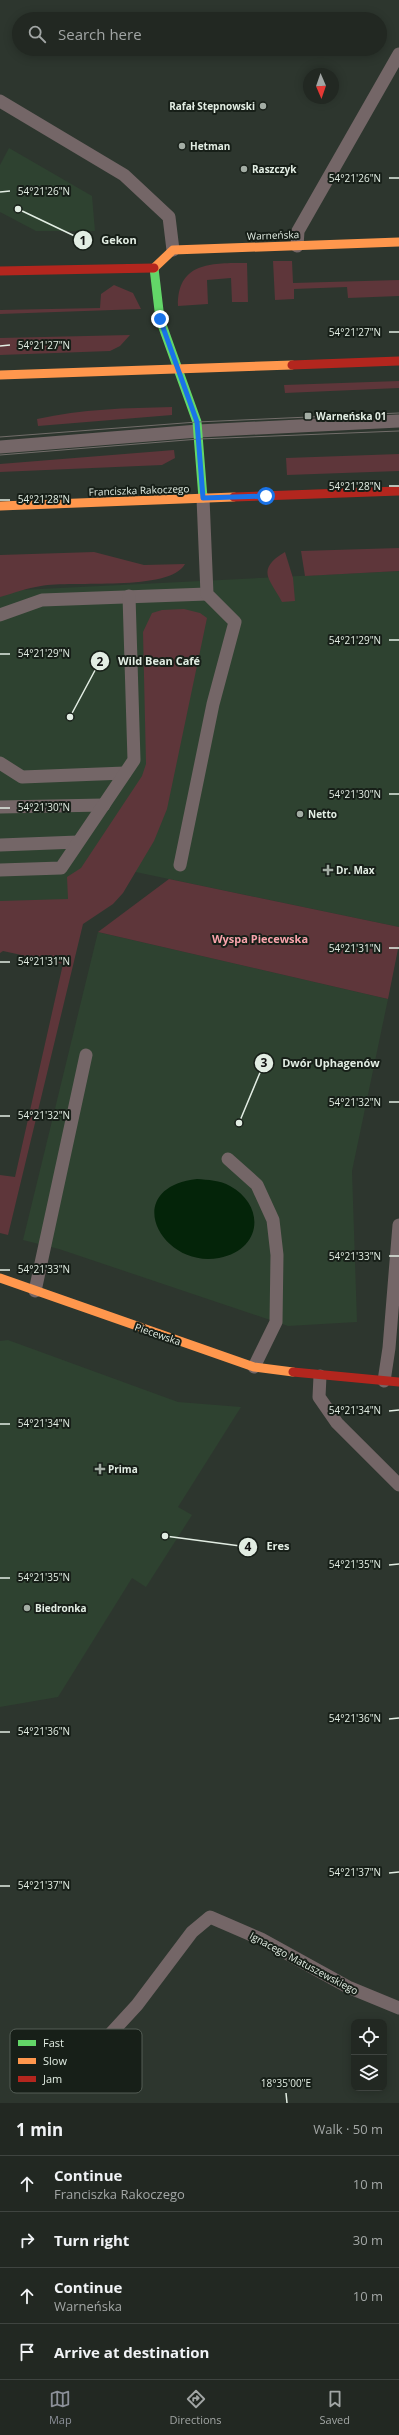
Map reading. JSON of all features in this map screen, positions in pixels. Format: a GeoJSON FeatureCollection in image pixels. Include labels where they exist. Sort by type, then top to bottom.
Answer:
{"type":"FeatureCollection","features":[{"type":"Feature","properties":{"kind":"street","name":"Warneńska"},"geometry":{"type":"LineString","coordinates":[[173,250],[399,242]]}},
{"type":"Feature","properties":{"kind":"street"},"geometry":{"type":"LineString","coordinates":[[0,271],[154,268],[173,250]]}},
{"type":"Feature","properties":{"kind":"street"},"geometry":{"type":"LineString","coordinates":[[154,268],[160,319],[180,370],[197,422],[203,498]]}},
{"type":"Feature","properties":{"kind":"street"},"geometry":{"type":"LineString","coordinates":[[0,375],[180,370],[399,361]]}},
{"type":"Feature","properties":{"kind":"street","name":"Franciszka Rakoczego"},"geometry":{"type":"LineString","coordinates":[[0,506],[399,491]]}},
{"type":"Feature","properties":{"kind":"street","name":"Piecewska"},"geometry":{"type":"LineString","coordinates":[[0,1278],[254,1367],[320,1376],[399,1382]]}},
{"type":"Feature","properties":{"kind":"lane"},"geometry":{"type":"LineString","coordinates":[[297,246],[298,231],[399,54]]}},
{"type":"Feature","properties":{"kind":"lane"},"geometry":{"type":"LineString","coordinates":[[0,101],[124,175],[168,217],[173,250]]}},
{"type":"Feature","properties":{"kind":"lane"},"geometry":{"type":"LineString","coordinates":[[0,448],[198,431],[399,421]]}},
{"type":"Feature","properties":{"kind":"lane"},"geometry":{"type":"LineString","coordinates":[[180,865],[213,704],[235,622],[207,594],[203,498]]}},
{"type":"Feature","properties":{"kind":"lane"},"geometry":{"type":"LineString","coordinates":[[0,616],[42,600],[207,594]]}},
{"type":"Feature","properties":{"kind":"lane"},"geometry":{"type":"LineString","coordinates":[[0,870],[61,868],[134,760],[129,596]]}},
{"type":"Feature","properties":{"kind":"lane"},"geometry":{"type":"LineString","coordinates":[[0,763],[22,776],[125,773]]}},
{"type":"Feature","properties":{"kind":"lane"},"geometry":{"type":"LineString","coordinates":[[0,807],[104,805]]}},
{"type":"Feature","properties":{"kind":"lane"},"geometry":{"type":"LineString","coordinates":[[0,845],[78,842]]}},
{"type":"Feature","properties":{"kind":"lane"},"geometry":{"type":"LineString","coordinates":[[35,1291],[86,1055]]}},
{"type":"Feature","properties":{"kind":"lane"},"geometry":{"type":"LineString","coordinates":[[228,1159],[257,1185],[272,1220],[277,1255],[276,1322],[254,1367]]}},
{"type":"Feature","properties":{"kind":"lane"},"geometry":{"type":"LineString","coordinates":[[384,1381],[399,1225]]}},
{"type":"Feature","properties":{"kind":"lane"},"geometry":{"type":"LineString","coordinates":[[320,1376],[319,1397],[337,1423],[399,1486]]}},
{"type":"Feature","properties":{"kind":"lane","name":"Ignacego Matuszewskiego"},"geometry":{"type":"LineString","coordinates":[[115,2029],[137,2005],[192,1932],[210,1917],[261,1939],[348,1987],[399,2008]]}},
{"type":"Feature","properties":{"kind":"shaded area"},"geometry":{"type":"Polygon","coordinates":[[[9,148],[92,196],[95,231],[36,231],[0,212],[0,165],[9,148]]]}},
{"type":"Feature","properties":{"kind":"shaded area"},"geometry":{"type":"Polygon","coordinates":[[[273,261],[292,261],[293,283],[399,280],[399,296],[348,298],[347,287],[294,289],[294,299],[275,300],[273,261]]]}},
{"type":"Feature","properties":{"kind":"shaded area"},"geometry":{"type":"Polygon","coordinates":[[[222,263],[247,263],[248,302],[232,302],[231,278],[207,280],[208,304],[178,306],[179,291],[184,280],[191,273],[210,265],[222,263]]]}},
{"type":"Feature","properties":{"kind":"shaded area"},"geometry":{"type":"Polygon","coordinates":[[[114,285],[133,293],[141,309],[0,314],[0,310],[100,308],[101,294],[114,285]]]}},
{"type":"Feature","properties":{"kind":"shaded area"},"geometry":{"type":"Polygon","coordinates":[[[130,335],[120,346],[110,351],[0,355],[0,338],[130,335]]]}},
{"type":"Feature","properties":{"kind":"shaded area"},"geometry":{"type":"Polygon","coordinates":[[[399,381],[399,388],[285,393],[284,385],[399,381]]]}},
{"type":"Feature","properties":{"kind":"shaded area"},"geometry":{"type":"Polygon","coordinates":[[[172,407],[172,415],[38,426],[37,419],[87,411],[172,407]]]}},
{"type":"Feature","properties":{"kind":"shaded area"},"geometry":{"type":"Polygon","coordinates":[[[174,450],[175,458],[162,465],[0,472],[0,464],[174,450]]]}},
{"type":"Feature","properties":{"kind":"shaded area"},"geometry":{"type":"Polygon","coordinates":[[[399,454],[399,471],[287,475],[286,458],[399,454]]]}},
{"type":"Feature","properties":{"kind":"shaded area"},"geometry":{"type":"Polygon","coordinates":[[[399,548],[399,571],[305,576],[301,551],[399,548]]]}},
{"type":"Feature","properties":{"kind":"shaded area"},"geometry":{"type":"Polygon","coordinates":[[[94,552],[144,565],[185,564],[176,573],[141,582],[55,584],[26,589],[0,597],[0,555],[94,552]]]}},
{"type":"Feature","properties":{"kind":"shaded area"},"geometry":{"type":"Polygon","coordinates":[[[285,552],[293,578],[295,601],[282,602],[270,581],[268,570],[270,564],[285,552]]]}},
{"type":"Feature","properties":{"kind":"shaded area"},"geometry":{"type":"Polygon","coordinates":[[[399,571],[399,927],[126,870],[0,935],[0,591],[399,571]]]}},
{"type":"Feature","properties":{"kind":"shaded area"},"geometry":{"type":"Polygon","coordinates":[[[184,609],[200,613],[207,618],[167,809],[154,841],[123,893],[113,904],[83,924],[8,1235],[0,1233],[0,1175],[15,1177],[63,964],[3,951],[0,953],[0,901],[68,899],[67,877],[81,868],[142,776],[146,764],[143,632],[152,613],[162,610],[184,609]]]}},
{"type":"Feature","properties":{"kind":"shaded area"},"geometry":{"type":"Polygon","coordinates":[[[169,879],[399,927],[399,944],[388,999],[98,932],[169,879]]]}},
{"type":"Feature","properties":{"kind":"shaded area"},"geometry":{"type":"Polygon","coordinates":[[[98,932],[388,999],[352,1171],[357,1322],[288,1326],[59,1249],[23,1240],[98,932]]]}},
{"type":"Feature","properties":{"kind":"shaded area"},"geometry":{"type":"Polygon","coordinates":[[[197,1179],[226,1184],[242,1195],[250,1205],[254,1215],[254,1226],[251,1237],[244,1246],[233,1253],[219,1258],[198,1258],[180,1252],[166,1240],[157,1226],[154,1211],[159,1197],[173,1185],[197,1179]]]}},
{"type":"Feature","properties":{"kind":"shaded area"},"geometry":{"type":"Polygon","coordinates":[[[8,1340],[178,1402],[241,1407],[178,1507],[192,1515],[146,1587],[132,1578],[58,1697],[0,1707],[0,1341],[8,1340]]]}},
{"type":"Feature","properties":{"kind":"tram line"},"geometry":{"type":"LineString","coordinates":[[0,437],[197,422],[399,413]]}},
{"type":"Feature","properties":{"kind":"tram line"},"geometry":{"type":"LineString","coordinates":[[0,455],[199,439],[399,431]]}},
{"type":"Feature","properties":{"kind":"traffic: fast"},"geometry":{"type":"LineString","coordinates":[[154,268],[160,319],[197,422],[203,498]]}},
{"type":"Feature","properties":{"kind":"traffic: slow"},"geometry":{"type":"LineString","coordinates":[[154,268],[173,250],[399,242]]}},
{"type":"Feature","properties":{"kind":"traffic: slow"},"geometry":{"type":"LineString","coordinates":[[0,375],[292,365]]}},
{"type":"Feature","properties":{"kind":"traffic: slow"},"geometry":{"type":"LineString","coordinates":[[0,506],[234,497]]}},
{"type":"Feature","properties":{"kind":"traffic: slow"},"geometry":{"type":"LineString","coordinates":[[0,1278],[254,1367],[293,1372]]}},
{"type":"Feature","properties":{"kind":"traffic: jam"},"geometry":{"type":"LineString","coordinates":[[0,271],[154,268]]}},
{"type":"Feature","properties":{"kind":"traffic: jam"},"geometry":{"type":"LineString","coordinates":[[292,365],[399,361]]}},
{"type":"Feature","properties":{"kind":"traffic: jam"},"geometry":{"type":"LineString","coordinates":[[234,497],[399,491]]}},
{"type":"Feature","properties":{"kind":"traffic: jam"},"geometry":{"type":"LineString","coordinates":[[293,1372],[399,1382]]}},
{"type":"Feature","properties":{"kind":"place","name":"Rafał Stepnowski"},"geometry":{"type":"Point","coordinates":[263,106]}},
{"type":"Feature","properties":{"kind":"place","name":"Hetman"},"geometry":{"type":"Point","coordinates":[182,146]}},
{"type":"Feature","properties":{"kind":"place","name":"Raszczyk"},"geometry":{"type":"Point","coordinates":[244,169]}},
{"type":"Feature","properties":{"kind":"place","name":"Gekon"},"geometry":{"type":"Point","coordinates":[18,209]}},
{"type":"Feature","properties":{"kind":"place","name":"Warneńska 01"},"geometry":{"type":"Point","coordinates":[308,416]}},
{"type":"Feature","properties":{"kind":"place","name":"Wild Bean Café"},"geometry":{"type":"Point","coordinates":[70,717]}},
{"type":"Feature","properties":{"kind":"place","name":"Netto"},"geometry":{"type":"Point","coordinates":[300,814]}},
{"type":"Feature","properties":{"kind":"place","name":"Dr. Max"},"geometry":{"type":"Point","coordinates":[328,870]}},
{"type":"Feature","properties":{"kind":"place","name":"Dwór Uphagenów"},"geometry":{"type":"Point","coordinates":[239,1123]}},
{"type":"Feature","properties":{"kind":"place","name":"Prima"},"geometry":{"type":"Point","coordinates":[100,1469]}},
{"type":"Feature","properties":{"kind":"place","name":"Eres"},"geometry":{"type":"Point","coordinates":[165,1536]}},
{"type":"Feature","properties":{"kind":"place","name":"Biedronka"},"geometry":{"type":"Point","coordinates":[27,1608]}},
{"type":"Feature","properties":{"kind":"district","name":"Wyspa Piecewska"},"geometry":{"type":"Point","coordinates":[260,938]}},
{"type":"Feature","properties":{"kind":"route"},"geometry":{"type":"LineString","coordinates":[[160,319],[180,370],[197,422],[203,498],[266,496]]}}]}
